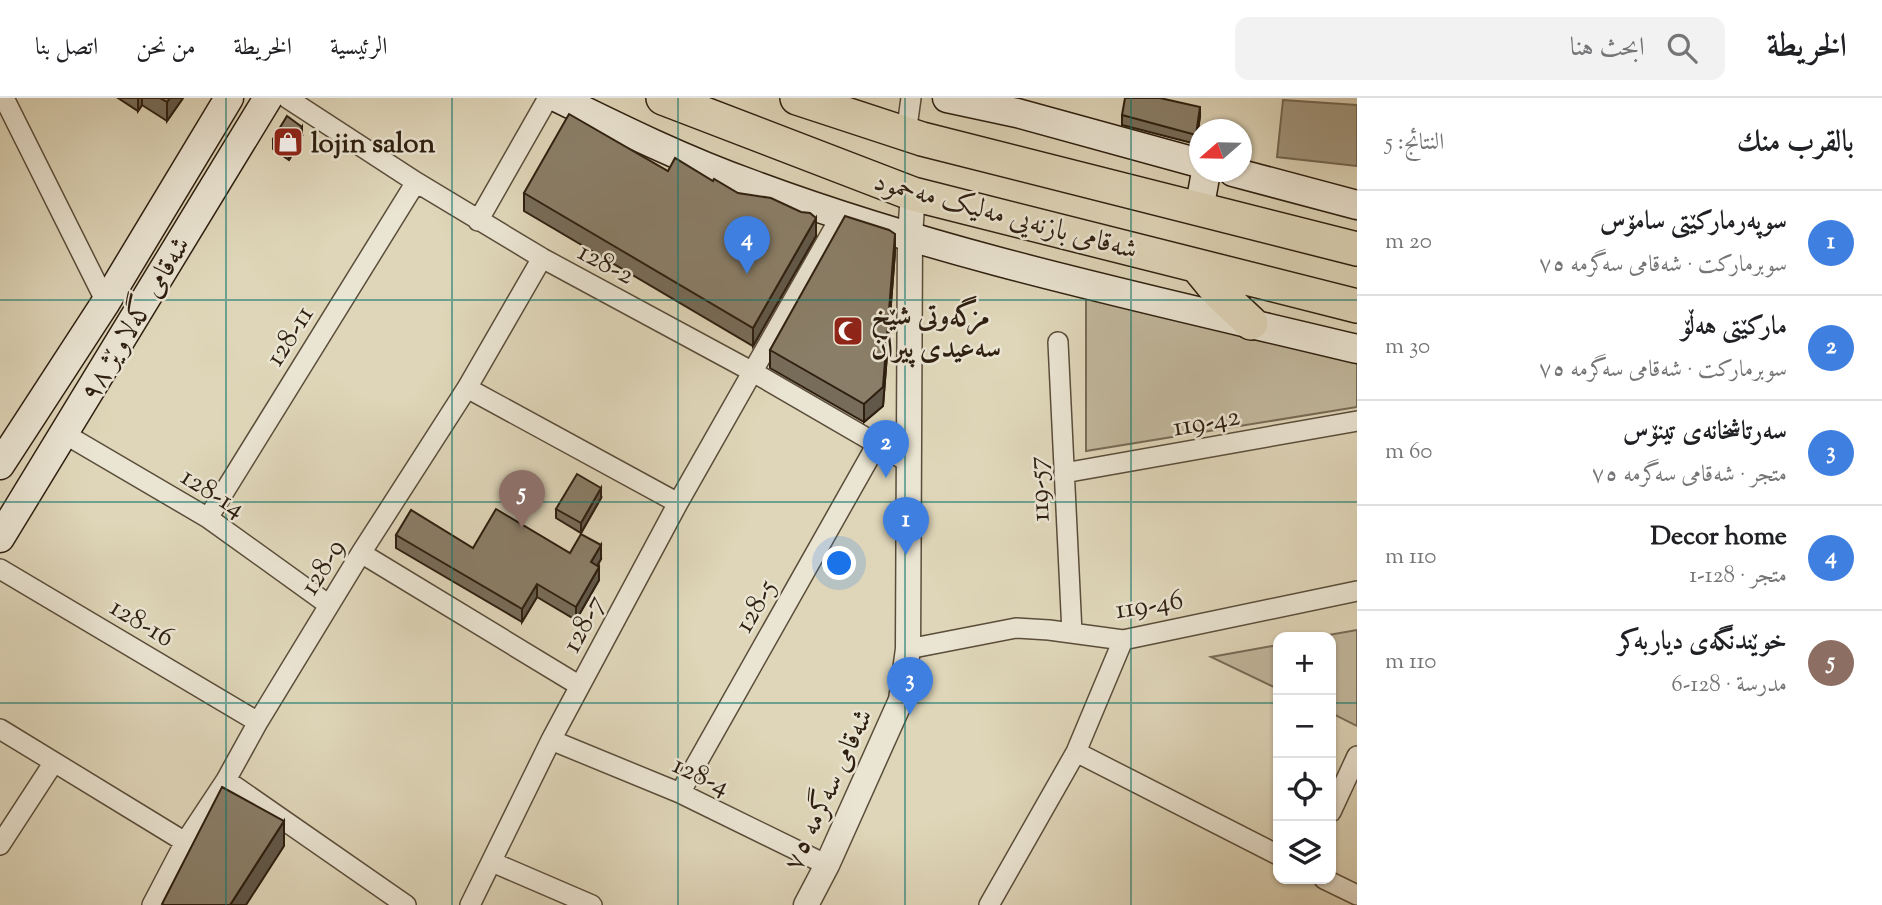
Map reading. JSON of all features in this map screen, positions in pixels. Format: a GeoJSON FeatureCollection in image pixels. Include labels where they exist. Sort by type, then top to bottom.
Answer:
{"type":"FeatureCollection","features":[{"type":"Feature","properties":{"kind":"highway","name":"شەقامی بازنەیی مەلیک مەحمود"},"geometry":{"type":"LineString","coordinates":[[663,98],[913,194],[1357,306]]}},
{"type":"Feature","properties":{"kind":"highway","name":"شەقامی بازنەیی مەلیک مەحمود"},"geometry":{"type":"LineString","coordinates":[[797,98],[906,134],[1199,211],[1357,249]]}},
{"type":"Feature","properties":{"kind":"highway"},"geometry":{"type":"LineString","coordinates":[[1197,266],[1251,323]]}},
{"type":"Feature","properties":{"kind":"main road","name":"شەقامی گەلاوێژ ٩٨"},"geometry":{"type":"LineString","coordinates":[[3,449],[113,291],[229,98]]}},
{"type":"Feature","properties":{"kind":"main road","name":"شەقامی گەلاوێژ ٩٨"},"geometry":{"type":"LineString","coordinates":[[0,538],[268,98]]}},
{"type":"Feature","properties":{"kind":"main road"},"geometry":{"type":"LineString","coordinates":[[558,98],[640,138],[749,184],[841,216],[1065,280],[1357,349]]}},
{"type":"Feature","properties":{"kind":"main road"},"geometry":{"type":"LineString","coordinates":[[947,98],[1017,113],[1189,160]]}},
{"type":"Feature","properties":{"kind":"main road"},"geometry":{"type":"LineString","coordinates":[[1252,177],[1357,205]]}},
{"type":"Feature","properties":{"kind":"main road"},"geometry":{"type":"LineString","coordinates":[[1199,211],[1204,182]]}},
{"type":"Feature","properties":{"kind":"main road"},"geometry":{"type":"LineString","coordinates":[[113,291],[126,278],[143,287],[145,299]]}},
{"type":"Feature","properties":{"kind":"street"},"geometry":{"type":"LineString","coordinates":[[4,98],[113,291]]}},
{"type":"Feature","properties":{"kind":"street","name":"128-2"},"geometry":{"type":"LineString","coordinates":[[288,98],[416,182],[542,258],[753,372],[908,462]]}},
{"type":"Feature","properties":{"kind":"street"},"geometry":{"type":"LineString","coordinates":[[478,220],[548,98]]}},
{"type":"Feature","properties":{"kind":"street"},"geometry":{"type":"LineString","coordinates":[[906,134],[911,98]]}},
{"type":"Feature","properties":{"kind":"street","name":"128-11"},"geometry":{"type":"LineString","coordinates":[[208,518],[416,182]]}},
{"type":"Feature","properties":{"kind":"street","name":"شەقامی سەگرمە ٧٥"},"geometry":{"type":"LineString","coordinates":[[806,905],[828,865],[901,700],[908,649],[910,235],[913,194]]}},
{"type":"Feature","properties":{"kind":"street","name":"128-7"},"geometry":{"type":"LineString","coordinates":[[470,905],[551,740],[678,503],[841,216]]}},
{"type":"Feature","properties":{"kind":"street","name":"128-9"},"geometry":{"type":"LineString","coordinates":[[152,905],[185,842],[226,780],[258,722],[361,553],[467,388],[542,258]]}},
{"type":"Feature","properties":{"kind":"street","name":"119-57"},"geometry":{"type":"LineString","coordinates":[[1058,342],[1072,633]]}},
{"type":"Feature","properties":{"kind":"street"},"geometry":{"type":"LineString","coordinates":[[467,388],[678,503]]}},
{"type":"Feature","properties":{"kind":"street","name":"119-42"},"geometry":{"type":"LineString","coordinates":[[1064,473],[1357,421]]}},
{"type":"Feature","properties":{"kind":"street","name":"128-14"},"geometry":{"type":"LineString","coordinates":[[63,433],[208,518],[329,605]]}},
{"type":"Feature","properties":{"kind":"street","name":"128-5"},"geometry":{"type":"LineString","coordinates":[[680,793],[877,444]]}},
{"type":"Feature","properties":{"kind":"street"},"geometry":{"type":"LineString","coordinates":[[361,553],[580,685]]}},
{"type":"Feature","properties":{"kind":"street","name":"128-16"},"geometry":{"type":"LineString","coordinates":[[0,569],[258,722]]}},
{"type":"Feature","properties":{"kind":"street","name":"119-46"},"geometry":{"type":"LineString","coordinates":[[908,649],[1016,628],[1123,640],[1357,591]]}},
{"type":"Feature","properties":{"kind":"street"},"geometry":{"type":"LineString","coordinates":[[996,903],[1076,752],[1123,640]]}},
{"type":"Feature","properties":{"kind":"street"},"geometry":{"type":"LineString","coordinates":[[0,729],[185,842]]}},
{"type":"Feature","properties":{"kind":"street","name":"128-4"},"geometry":{"type":"LineString","coordinates":[[551,740],[680,793],[828,865]]}},
{"type":"Feature","properties":{"kind":"street"},"geometry":{"type":"LineString","coordinates":[[1076,752],[1273,852]]}},
{"type":"Feature","properties":{"kind":"street"},"geometry":{"type":"LineString","coordinates":[[1336,801],[1357,756]]}},
{"type":"Feature","properties":{"kind":"street"},"geometry":{"type":"LineString","coordinates":[[0,845],[54,762]]}},
{"type":"Feature","properties":{"kind":"street"},"geometry":{"type":"LineString","coordinates":[[226,780],[406,905]]}},
{"type":"Feature","properties":{"kind":"street"},"geometry":{"type":"LineString","coordinates":[[492,862],[592,905]]}},
{"type":"Feature","properties":{"kind":"street"},"geometry":{"type":"LineString","coordinates":[[1335,884],[1357,895]]}},
{"type":"Feature","properties":{"kind":"shaded area"},"geometry":{"type":"Polygon","coordinates":[[[1283,100],[1357,105],[1357,166],[1277,157],[1283,100]]]}},
{"type":"Feature","properties":{"kind":"shaded area"},"geometry":{"type":"Polygon","coordinates":[[[1086,294],[1357,361],[1357,407],[1086,451],[1086,294]]]}},
{"type":"Feature","properties":{"kind":"shaded area"},"geometry":{"type":"Polygon","coordinates":[[[1357,630],[1357,726],[1336,716],[1336,634],[1357,630]]]}},
{"type":"Feature","properties":{"kind":"shaded area"},"geometry":{"type":"Polygon","coordinates":[[[1273,646],[1273,687],[1211,657],[1273,646]]]}},
{"type":"Feature","properties":{"kind":"building"},"geometry":{"type":"Polygon","coordinates":[[[1125,98],[1160,98],[1200,107],[1198,119],[1189,119],[1189,133],[1122,115],[1125,98]]]}},
{"type":"Feature","properties":{"kind":"building"},"geometry":{"type":"Polygon","coordinates":[[[569,114],[668,171],[675,158],[738,193],[771,198],[801,212],[810,213],[816,218],[753,328],[524,193],[569,114]]]}},
{"type":"Feature","properties":{"kind":"building"},"geometry":{"type":"Polygon","coordinates":[[[287,116],[302,127],[289,150],[273,139],[287,116]]]}},
{"type":"Feature","properties":{"kind":"building"},"geometry":{"type":"Polygon","coordinates":[[[845,216],[895,234],[883,387],[864,404],[770,350],[845,216]]]}},
{"type":"Feature","properties":{"kind":"building"},"geometry":{"type":"Polygon","coordinates":[[[577,474],[601,488],[581,523],[556,509],[577,474]]]}},
{"type":"Feature","properties":{"kind":"building"},"geometry":{"type":"Polygon","coordinates":[[[496,509],[570,553],[581,534],[601,545],[591,562],[599,567],[576,607],[537,584],[522,609],[396,535],[411,510],[473,548],[496,509]]]}},
{"type":"Feature","properties":{"kind":"building"},"geometry":{"type":"Polygon","coordinates":[[[222,787],[284,821],[230,905],[162,904],[222,787]]]}},
{"type":"Feature","properties":{"kind":"place","name":"lojin salon"},"geometry":{"type":"Point","coordinates":[288,142]}},
{"type":"Feature","properties":{"kind":"place","name":"Decor home"},"geometry":{"type":"Point","coordinates":[747,274]}},
{"type":"Feature","properties":{"kind":"place","name":"مزگەوتی شێخ سەعیدی پیران"},"geometry":{"type":"Point","coordinates":[848,331]}},
{"type":"Feature","properties":{"kind":"place","name":"مارکێتی هەڵۆ"},"geometry":{"type":"Point","coordinates":[886,478]}},
{"type":"Feature","properties":{"kind":"place","name":"خوێندنگەی دیاربەکر"},"geometry":{"type":"Point","coordinates":[522,528]}},
{"type":"Feature","properties":{"kind":"place","name":"سوپەرمارکێتی سامۆس"},"geometry":{"type":"Point","coordinates":[906,555]}},
{"type":"Feature","properties":{"kind":"place","name":"سەرتاشخانەی تینۆس"},"geometry":{"type":"Point","coordinates":[910,715]}}]}
